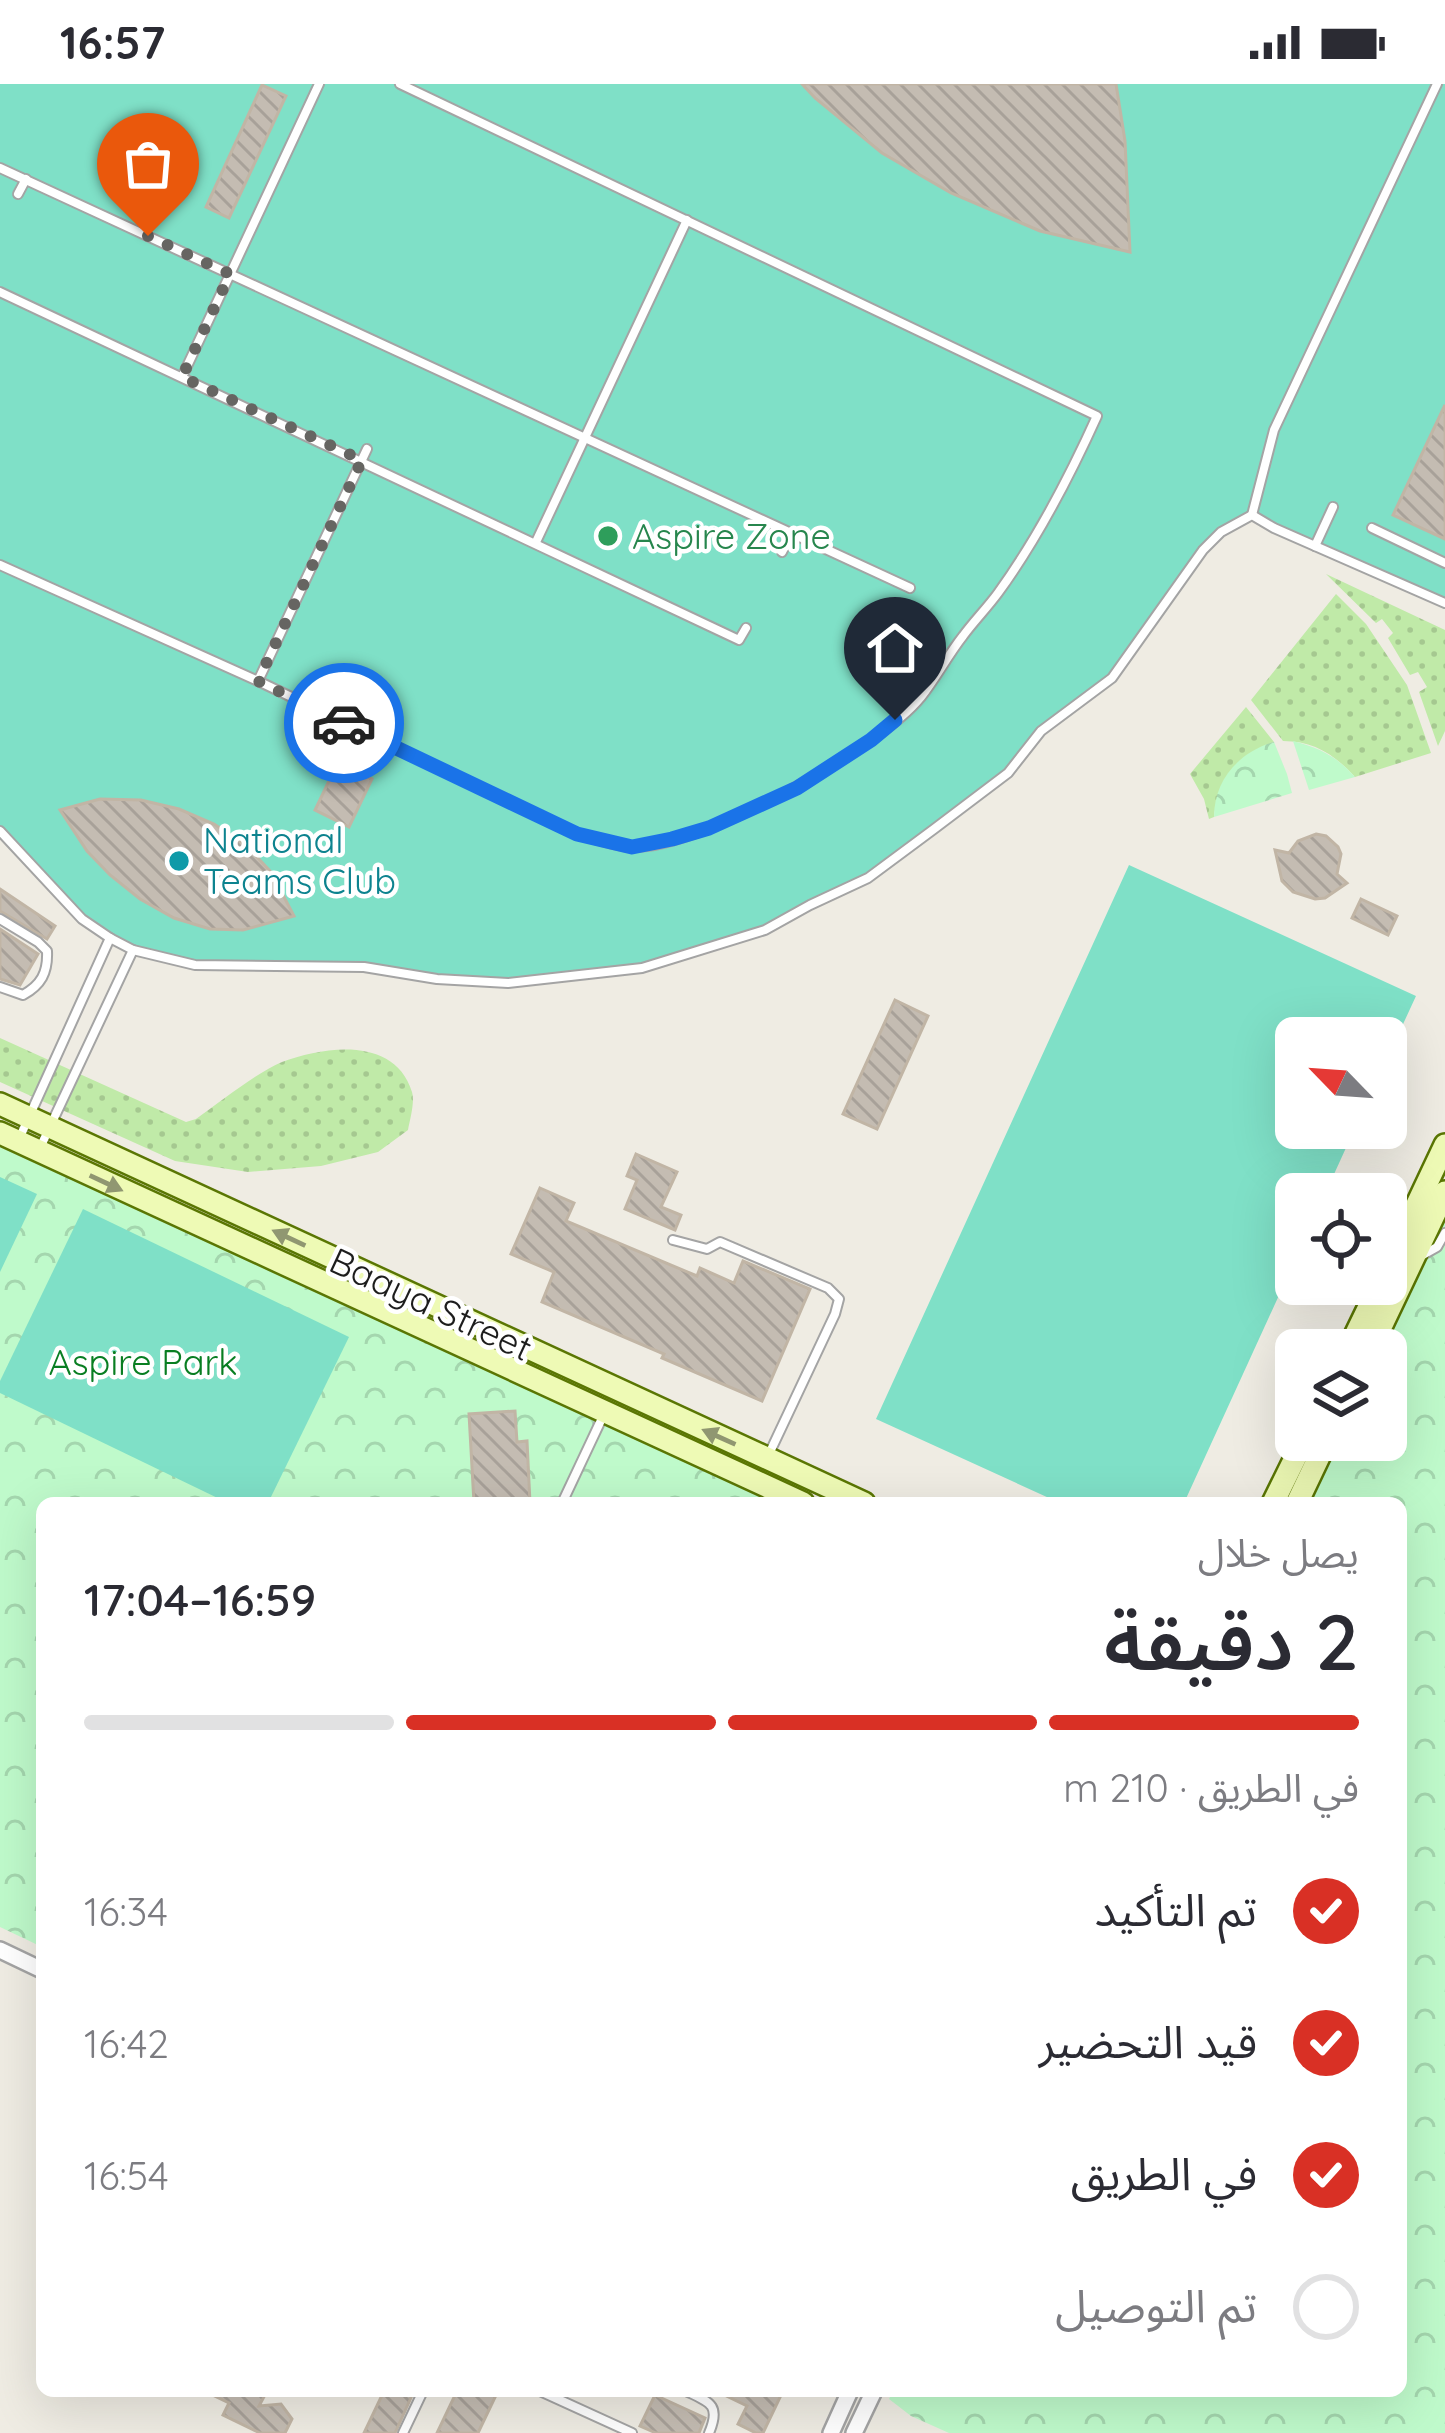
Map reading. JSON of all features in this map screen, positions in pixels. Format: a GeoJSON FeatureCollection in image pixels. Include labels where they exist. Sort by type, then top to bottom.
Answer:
{"type":"FeatureCollection","features":[{"type":"Feature","properties":{"kind":"street","name":"Baaya Street"},"geometry":{"type":"LineString","coordinates":[[0,1104],[850,1497]]}},
{"type":"Feature","properties":{"kind":"street","name":"Baaya Street"},"geometry":{"type":"LineString","coordinates":[[18,1142],[766,1491]]}},
{"type":"Feature","properties":{"kind":"street"},"geometry":{"type":"LineString","coordinates":[[1407,1225],[1445,1144]]}},
{"type":"Feature","properties":{"kind":"street"},"geometry":{"type":"LineString","coordinates":[[1380,1329],[1445,1192]]}},
{"type":"Feature","properties":{"kind":"street"},"geometry":{"type":"LineString","coordinates":[[604,1412],[615,1390]]}},
{"type":"Feature","properties":{"kind":"street"},"geometry":{"type":"LineString","coordinates":[[766,1491],[767,1459]]}},
{"type":"Feature","properties":{"kind":"street"},"geometry":{"type":"LineString","coordinates":[[1276,1497],[1294,1461]]}},
{"type":"Feature","properties":{"kind":"street"},"geometry":{"type":"LineString","coordinates":[[1301,1497],[1317,1461]]}},
{"type":"Feature","properties":{"kind":"street"},"geometry":{"type":"LineString","coordinates":[[0,1950],[36,1967]]}},
{"type":"Feature","properties":{"kind":"street"},"geometry":{"type":"LineString","coordinates":[[831,2433],[847,2397]]}},
{"type":"Feature","properties":{"kind":"street"},"geometry":{"type":"LineString","coordinates":[[854,2433],[871,2397]]}},
{"type":"Feature","properties":{"kind":"lane"},"geometry":{"type":"LineString","coordinates":[[182,377],[319,84]]}},
{"type":"Feature","properties":{"kind":"lane"},"geometry":{"type":"LineString","coordinates":[[0,565],[258,681],[577,834],[632,847],[709,828],[797,788],[871,740],[919,700],[998,593],[1054,504],[1096,416],[400,84]]}},
{"type":"Feature","properties":{"kind":"lane"},"geometry":{"type":"LineString","coordinates":[[0,831],[82,919],[133,950],[196,965],[364,967],[437,979],[508,983],[642,968],[765,930],[868,878],[1008,773],[1041,731],[1112,678],[1212,541],[1252,515],[1274,430],[1437,84]]}},
{"type":"Feature","properties":{"kind":"lane"},"geometry":{"type":"LineString","coordinates":[[0,169],[910,588]]}},
{"type":"Feature","properties":{"kind":"lane"},"geometry":{"type":"LineString","coordinates":[[18,194],[26,179]]}},
{"type":"Feature","properties":{"kind":"lane"},"geometry":{"type":"LineString","coordinates":[[536,542],[687,220]]}},
{"type":"Feature","properties":{"kind":"lane"},"geometry":{"type":"LineString","coordinates":[[0,292],[740,640],[746,628]]}},
{"type":"Feature","properties":{"kind":"lane"},"geometry":{"type":"LineString","coordinates":[[403,371],[410,356]]}},
{"type":"Feature","properties":{"kind":"lane"},"geometry":{"type":"LineString","coordinates":[[258,681],[367,449]]}},
{"type":"Feature","properties":{"kind":"lane"},"geometry":{"type":"LineString","coordinates":[[1315,546],[1333,507]]}},
{"type":"Feature","properties":{"kind":"lane"},"geometry":{"type":"LineString","coordinates":[[1252,515],[1445,603]]}},
{"type":"Feature","properties":{"kind":"lane"},"geometry":{"type":"LineString","coordinates":[[1372,528],[1445,563]]}},
{"type":"Feature","properties":{"kind":"lane"},"geometry":{"type":"LineString","coordinates":[[782,552],[791,533]]}},
{"type":"Feature","properties":{"kind":"lane"},"geometry":{"type":"LineString","coordinates":[[0,919],[47,951],[48,967],[37,987],[23,995],[0,987]]}},
{"type":"Feature","properties":{"kind":"lane"},"geometry":{"type":"LineString","coordinates":[[18,1142],[39,1121],[110,938]]}},
{"type":"Feature","properties":{"kind":"lane"},"geometry":{"type":"LineString","coordinates":[[18,1142],[39,1121],[133,950]]}},
{"type":"Feature","properties":{"kind":"lane"},"geometry":{"type":"LineString","coordinates":[[1414,1258],[1430,1253],[1445,1233]]}},
{"type":"Feature","properties":{"kind":"lane"},"geometry":{"type":"LineString","coordinates":[[674,1240],[707,1249],[720,1242],[828,1288],[839,1299],[767,1459]]}},
{"type":"Feature","properties":{"kind":"lane"},"geometry":{"type":"LineString","coordinates":[[565,1497],[604,1412]]}},
{"type":"Feature","properties":{"kind":"lane"},"geometry":{"type":"LineString","coordinates":[[404,2433],[420,2397]]}},
{"type":"Feature","properties":{"kind":"lane"},"geometry":{"type":"LineString","coordinates":[[553,2397],[632,2433]]}},
{"type":"Feature","properties":{"kind":"lane"},"geometry":{"type":"LineString","coordinates":[[699,2397],[713,2407],[716,2418],[709,2433]]}},
{"type":"Feature","properties":{"kind":"green space","name":"Aspire Zone"},"geometry":{"type":"Polygon","coordinates":[[[0,84],[1445,84],[1445,603],[1251,515],[1221,532],[1112,678],[1041,731],[1008,773],[868,878],[765,930],[642,968],[508,983],[437,979],[364,967],[195,965],[133,950],[82,919],[0,831],[0,84]]]}},
{"type":"Feature","properties":{"kind":"green space"},"geometry":{"type":"Polygon","coordinates":[[[1326,574],[1445,630],[1445,731],[1438,746],[1419,692],[1427,687],[1418,672],[1410,675],[1388,638],[1393,633],[1382,619],[1376,623],[1326,574]]]}},
{"type":"Feature","properties":{"kind":"green space"},"geometry":{"type":"Polygon","coordinates":[[[1336,594],[1366,624],[1407,685],[1431,753],[1355,777],[1323,751],[1283,741],[1251,700],[1336,594]]]}},
{"type":"Feature","properties":{"kind":"green space"},"geometry":{"type":"Polygon","coordinates":[[[1246,707],[1274,742],[1236,774],[1209,819],[1190,774],[1246,707]]]}},
{"type":"Feature","properties":{"kind":"green space"},"geometry":{"type":"Polygon","coordinates":[[[1293,741],[1327,754],[1355,777],[1309,790],[1293,741]]]}},
{"type":"Feature","properties":{"kind":"green space"},"geometry":{"type":"Polygon","coordinates":[[[1274,742],[1292,793],[1214,817],[1218,791],[1231,769],[1274,742]]]}},
{"type":"Feature","properties":{"kind":"green space"},"geometry":{"type":"Polygon","coordinates":[[[1129,865],[1416,996],[1406,1017],[1275,1017],[1275,1149],[1345,1149],[1335,1173],[1275,1173],[1275,1304],[1187,1497],[1047,1497],[876,1419],[1129,865]]]}},
{"type":"Feature","properties":{"kind":"green space"},"geometry":{"type":"Polygon","coordinates":[[[0,1038],[186,1122],[282,1062],[338,1050],[357,1050],[391,1061],[412,1092],[413,1106],[408,1130],[378,1152],[321,1166],[248,1172],[175,1161],[0,1082],[0,1038]]]}},
{"type":"Feature","properties":{"kind":"green space","name":"Aspire Park"},"geometry":{"type":"Polygon","coordinates":[[[0,1139],[768,1497],[36,1497],[36,1944],[0,1927],[0,1139]]]}},
{"type":"Feature","properties":{"kind":"green space"},"geometry":{"type":"Polygon","coordinates":[[[0,1177],[37,1194],[0,1272],[0,1177]]]}},
{"type":"Feature","properties":{"kind":"green space"},"geometry":{"type":"Polygon","coordinates":[[[83,1209],[349,1337],[271,1497],[216,1497],[0,1393],[0,1381],[83,1209]]]}},
{"type":"Feature","properties":{"kind":"green space"},"geometry":{"type":"Polygon","coordinates":[[[1445,1209],[1445,2433],[949,2433],[911,2416],[890,2397],[1407,2397],[1407,1497],[1309,1497],[1325,1461],[1407,1461],[1407,1329],[1388,1329],[1399,1305],[1407,1305],[1407,1289],[1445,1209]]]}},
{"type":"Feature","properties":{"kind":"building"},"geometry":{"type":"Polygon","coordinates":[[[802,84],[1116,84],[1125,141],[1130,252],[1040,231],[951,193],[882,153],[802,84]]]}},
{"type":"Feature","properties":{"kind":"building"},"geometry":{"type":"Polygon","coordinates":[[[262,85],[286,96],[229,218],[206,207],[262,85]]]}},
{"type":"Feature","properties":{"kind":"building"},"geometry":{"type":"Polygon","coordinates":[[[1445,405],[1445,539],[1393,515],[1445,405]]]}},
{"type":"Feature","properties":{"kind":"building"},"geometry":{"type":"Polygon","coordinates":[[[338,762],[372,779],[349,827],[315,810],[338,762]]]}},
{"type":"Feature","properties":{"kind":"building","name":"National Teams Club"},"geometry":{"type":"Polygon","coordinates":[[[100,799],[141,800],[214,824],[246,845],[271,872],[294,916],[243,930],[210,929],[174,918],[140,899],[87,851],[60,810],[100,799]]]}},
{"type":"Feature","properties":{"kind":"building"},"geometry":{"type":"Polygon","coordinates":[[[1316,834],[1338,847],[1337,874],[1347,883],[1315,899],[1293,892],[1282,881],[1275,850],[1289,853],[1298,841],[1316,834]]]}},
{"type":"Feature","properties":{"kind":"building"},"geometry":{"type":"Polygon","coordinates":[[[0,889],[55,926],[47,939],[0,911],[0,889]]]}},
{"type":"Feature","properties":{"kind":"building"},"geometry":{"type":"Polygon","coordinates":[[[1361,899],[1397,916],[1388,935],[1352,918],[1361,899]]]}},
{"type":"Feature","properties":{"kind":"building"},"geometry":{"type":"Polygon","coordinates":[[[0,929],[38,954],[20,985],[0,979],[0,929]]]}},
{"type":"Feature","properties":{"kind":"building"},"geometry":{"type":"Polygon","coordinates":[[[895,1000],[928,1016],[877,1129],[843,1114],[895,1000]]]}},
{"type":"Feature","properties":{"kind":"building"},"geometry":{"type":"Polygon","coordinates":[[[636,1154],[677,1172],[661,1207],[681,1215],[675,1230],[625,1209],[637,1180],[627,1176],[636,1154]]]}},
{"type":"Feature","properties":{"kind":"building"},"geometry":{"type":"Polygon","coordinates":[[[540,1188],[574,1203],[566,1221],[697,1276],[700,1268],[734,1283],[743,1261],[810,1289],[762,1401],[542,1302],[554,1272],[511,1254],[540,1188]]]}},
{"type":"Feature","properties":{"kind":"building"},"geometry":{"type":"Polygon","coordinates":[[[515,1411],[517,1442],[527,1441],[530,1497],[474,1497],[469,1414],[515,1411]]]}},
{"type":"Feature","properties":{"kind":"building"},"geometry":{"type":"Polygon","coordinates":[[[216,2397],[264,2397],[259,2406],[281,2404],[292,2419],[285,2433],[260,2433],[223,2415],[229,2403],[216,2397]]]}},
{"type":"Feature","properties":{"kind":"building"},"geometry":{"type":"Polygon","coordinates":[[[381,2397],[411,2397],[395,2433],[364,2433],[381,2397]]]}},
{"type":"Feature","properties":{"kind":"building"},"geometry":{"type":"Polygon","coordinates":[[[454,2397],[495,2397],[478,2433],[437,2433],[454,2397]]]}},
{"type":"Feature","properties":{"kind":"building"},"geometry":{"type":"Polygon","coordinates":[[[654,2397],[705,2418],[699,2433],[656,2433],[640,2426],[654,2397]]]}},
{"type":"Feature","properties":{"kind":"building"},"geometry":{"type":"Polygon","coordinates":[[[728,2397],[780,2397],[763,2433],[738,2424],[747,2406],[728,2397]]]}},
{"type":"Feature","properties":{"kind":"way so far"},"geometry":{"type":"LineString","coordinates":[[148,236],[230,274],[182,377],[362,460],[258,681],[344,723]]}},
{"type":"Feature","properties":{"kind":"place","name":"Aspire Zone"},"geometry":{"type":"Point","coordinates":[608,536]}},
{"type":"Feature","properties":{"kind":"place","name":"National Teams Club"},"geometry":{"type":"Point","coordinates":[179,861]}},
{"type":"Feature","properties":{"kind":"route"},"geometry":{"type":"LineString","coordinates":[[344,723],[577,834],[632,847],[709,828],[797,788],[895,720]]}}]}
